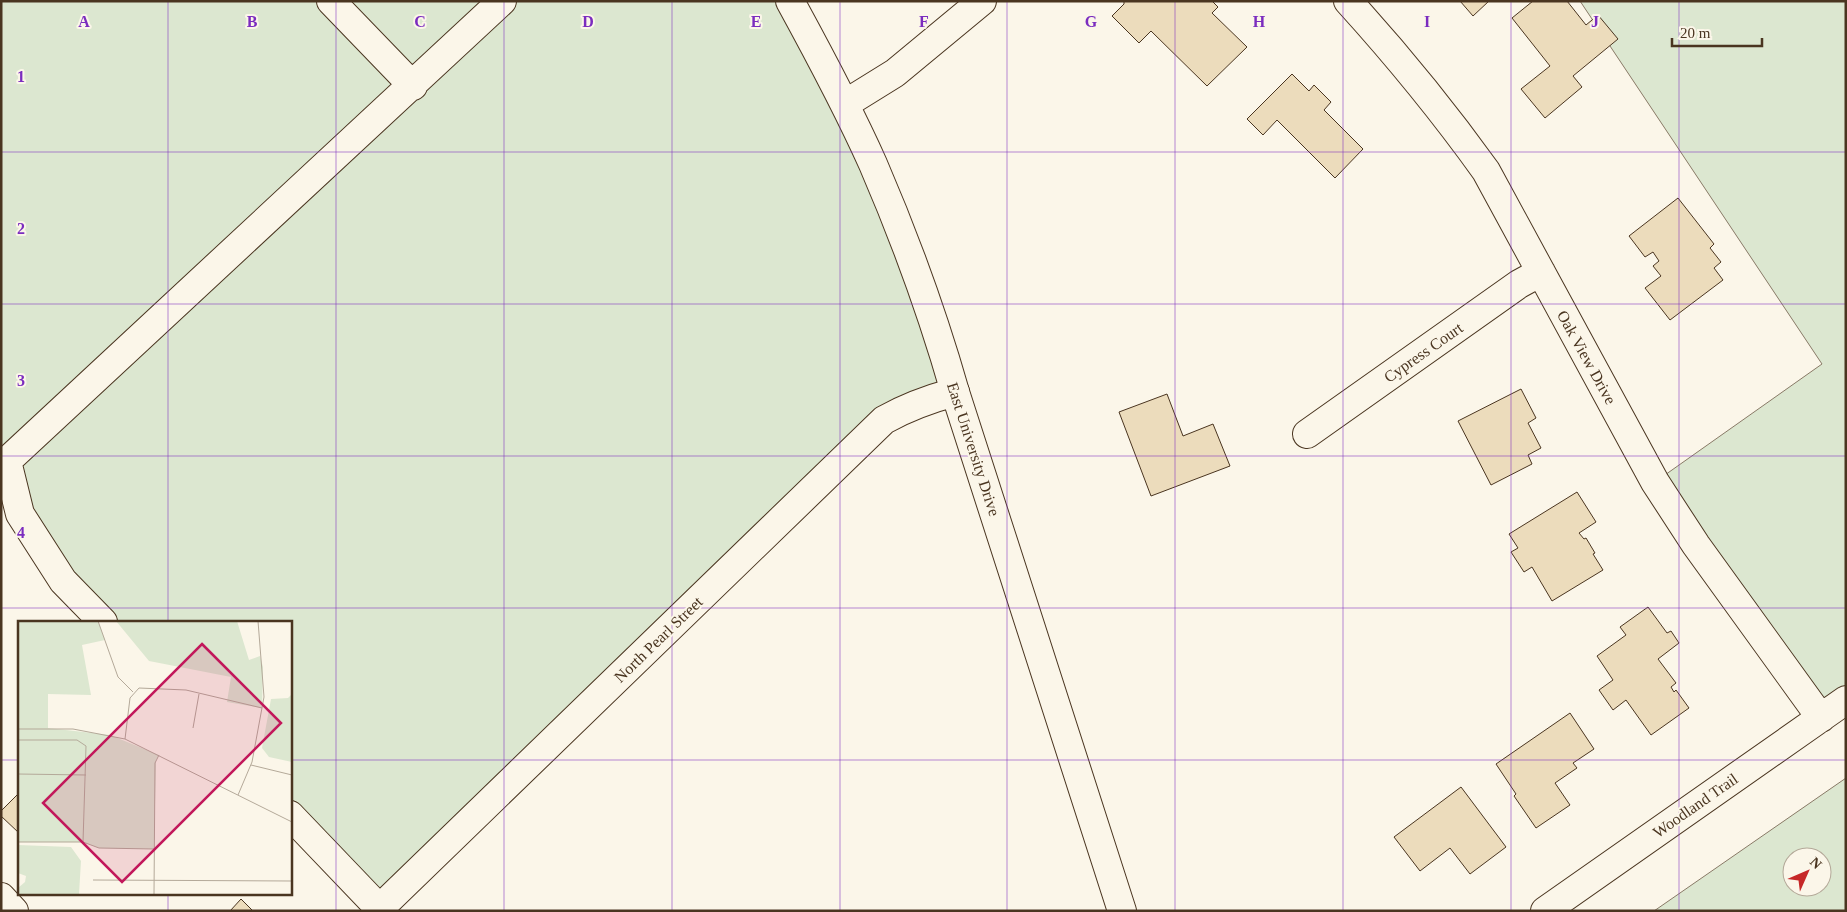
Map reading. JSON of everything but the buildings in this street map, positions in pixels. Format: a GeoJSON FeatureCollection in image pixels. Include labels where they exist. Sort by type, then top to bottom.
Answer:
{"type":"FeatureCollection","features":[{"type":"Feature","properties":{"kind":"street"},"geometry":{"type":"LineString","coordinates":[[331,1],[413,86]]}},
{"type":"Feature","properties":{"kind":"street"},"geometry":{"type":"LineString","coordinates":[[102,621],[63,581],[20,514],[4,459],[413,86],[502,1]]}},
{"type":"Feature","properties":{"kind":"street","name":"East University Drive"},"geometry":{"type":"LineString","coordinates":[[790,1],[844,104],[872,162],[897,221],[940,342],[1122,911]]}},
{"type":"Feature","properties":{"kind":"street"},"geometry":{"type":"LineString","coordinates":[[844,104],[894,73],[982,1]]}},
{"type":"Feature","properties":{"kind":"street","name":"Oak View Drive"},"geometry":{"type":"LineString","coordinates":[[1348,1],[1394,51],[1457,130],[1486,171],[1655,482],[1696,545],[1821,718]]}},
{"type":"Feature","properties":{"kind":"street","name":"Cypress Court"},"geometry":{"type":"LineString","coordinates":[[1306,434],[1519,284],[1541,272]]}},
{"type":"Feature","properties":{"kind":"street","name":"North Pearl Street"},"geometry":{"type":"LineString","coordinates":[[378,909],[884,420],[906,408],[955,392]]}},
{"type":"Feature","properties":{"kind":"street","name":"Woodland Trail"},"geometry":{"type":"LineString","coordinates":[[1545,911],[1846,700]]}},
{"type":"Feature","properties":{"kind":"street"},"geometry":{"type":"LineString","coordinates":[[291,816],[378,909]]}},
{"type":"Feature","properties":{"kind":"street"},"geometry":{"type":"LineString","coordinates":[[1,897],[14,911]]}},
{"type":"Feature","properties":{"kind":"green space"},"geometry":{"type":"Polygon","coordinates":[[[1,1],[790,1],[955,392],[906,408],[379,908],[291,816],[291,621],[102,621],[63,581],[1,456],[1,1]]]}},
{"type":"Feature","properties":{"kind":"green space"},"geometry":{"type":"Polygon","coordinates":[[[1580,1],[1846,1],[1846,700],[1821,718],[1655,482],[1822,364],[1580,1]]]}},
{"type":"Feature","properties":{"kind":"green space"},"geometry":{"type":"Polygon","coordinates":[[[1846,778],[1846,911],[1654,911],[1846,778]]]}}]}
